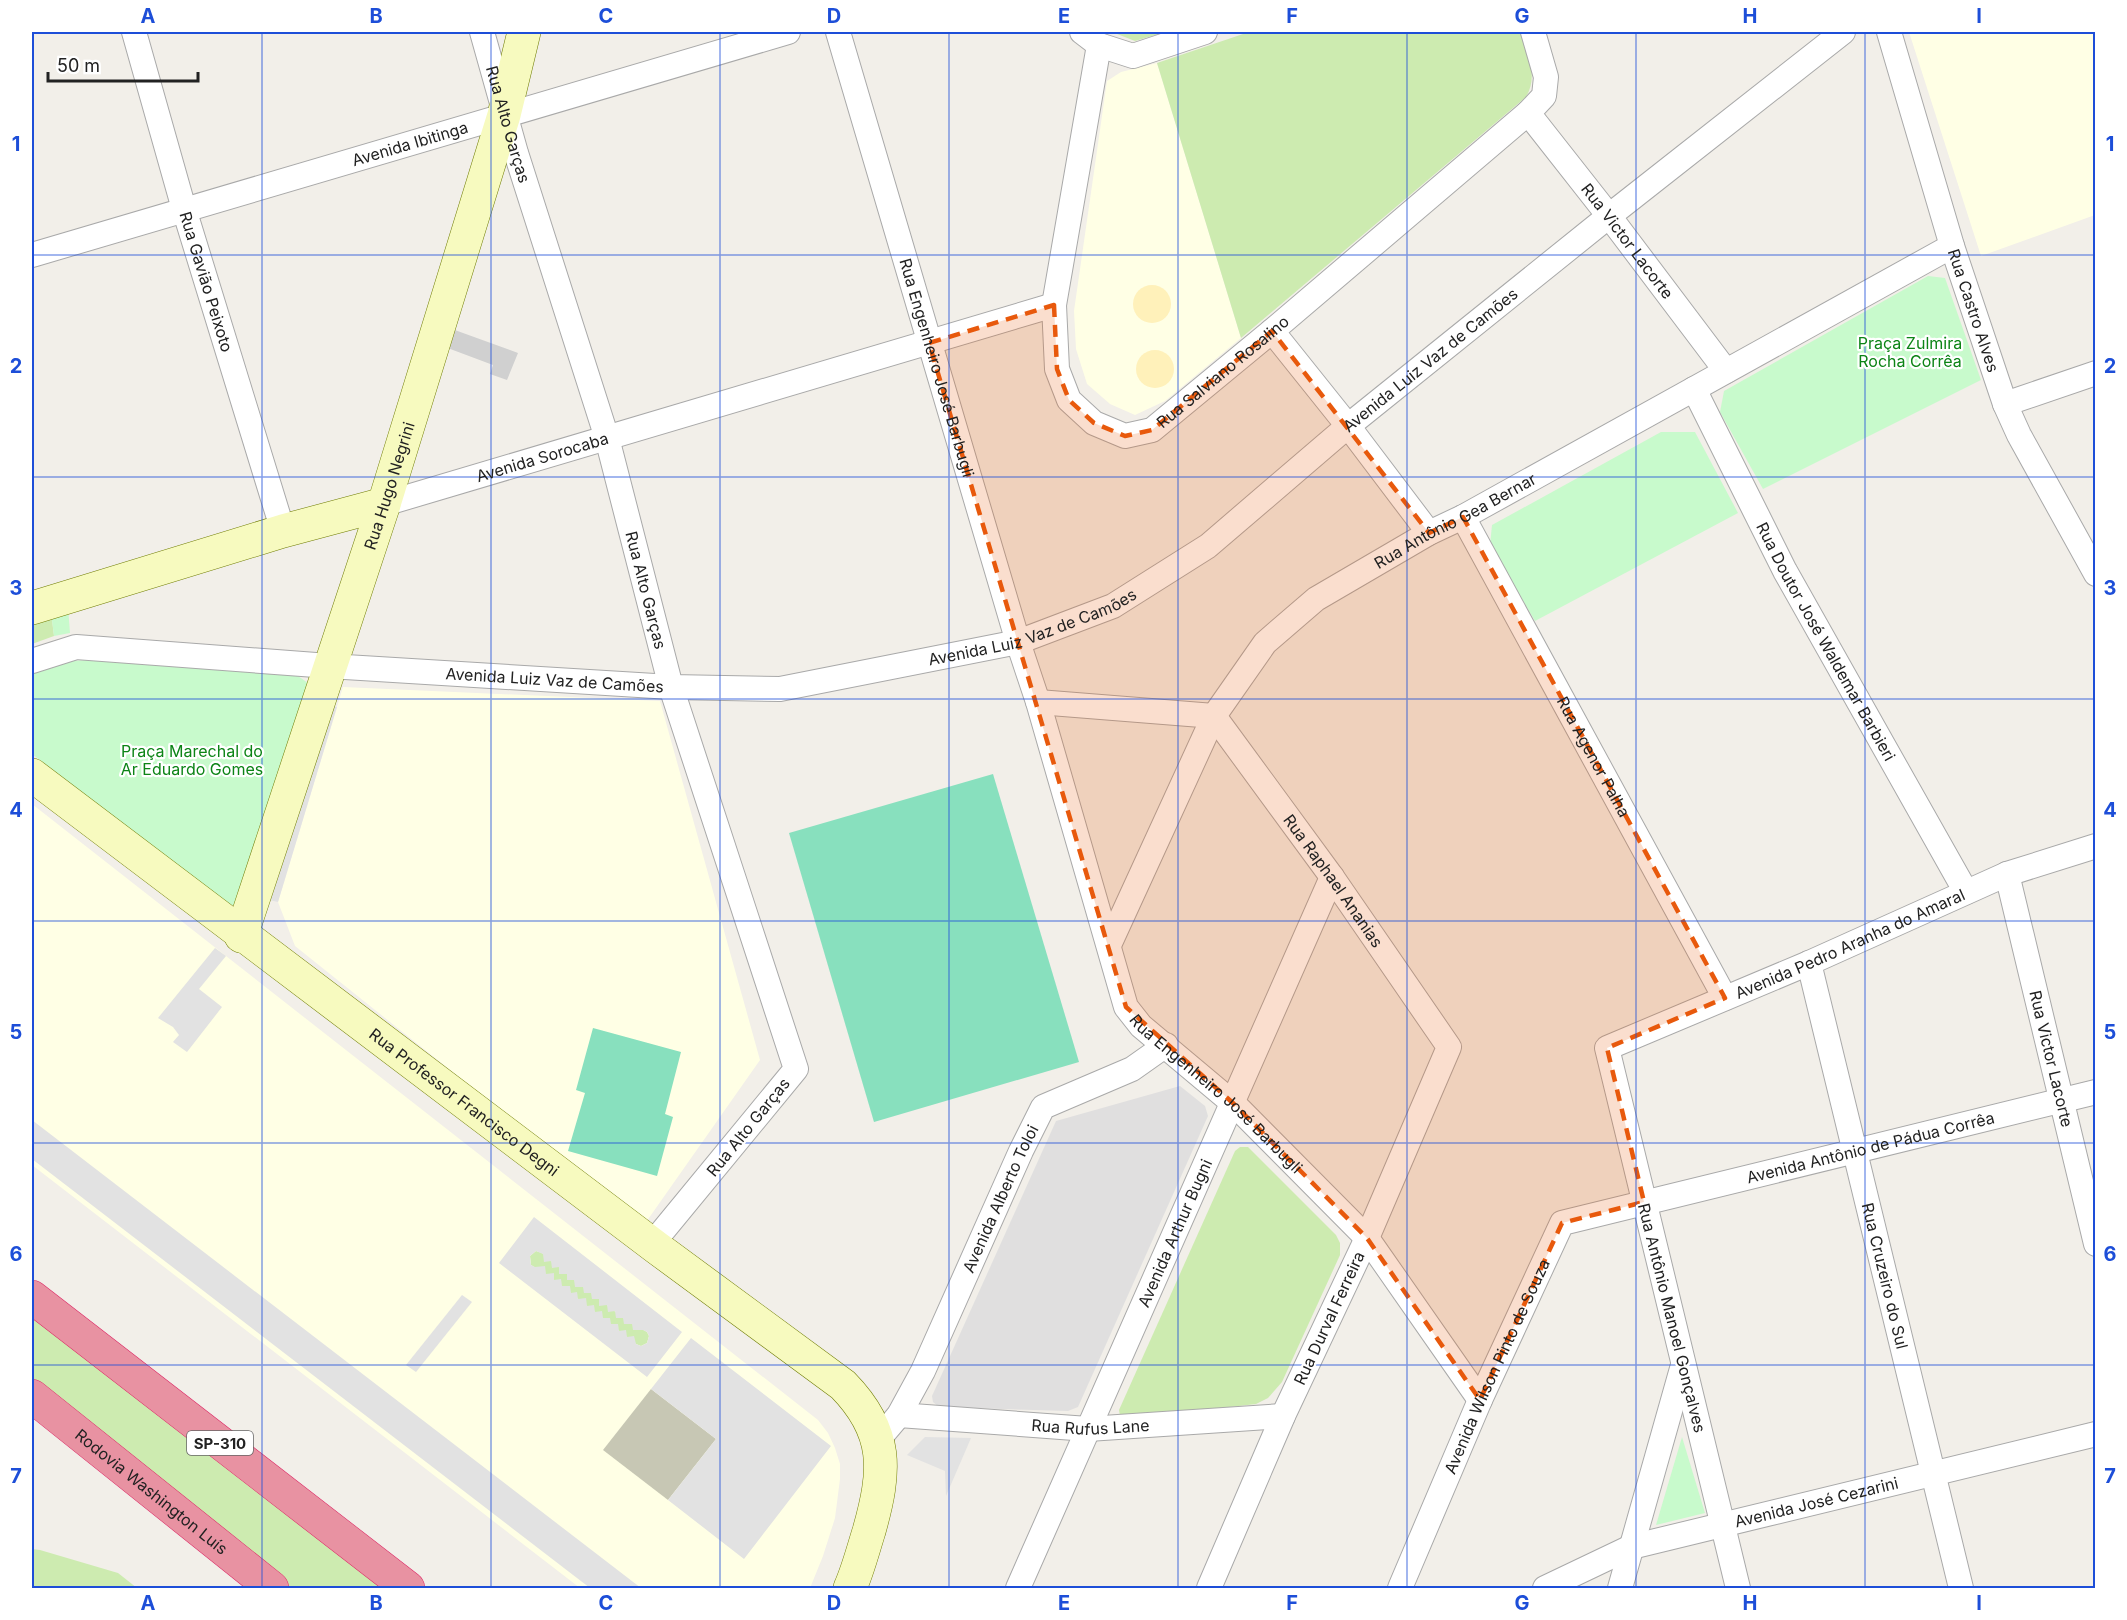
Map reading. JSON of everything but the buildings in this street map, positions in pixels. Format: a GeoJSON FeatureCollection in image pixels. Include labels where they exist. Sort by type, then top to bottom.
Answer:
{"type":"FeatureCollection","features":[{"type":"Feature","properties":{"kind":"highway"},"geometry":{"type":"LineString","coordinates":[[32,1291],[137,1379]]}},
{"type":"Feature","properties":{"kind":"highway","name":"SP-310"},"geometry":{"type":"LineString","coordinates":[[32,1297],[408,1588]]}},
{"type":"Feature","properties":{"kind":"highway","name":"Rodovia Washington Luís"},"geometry":{"type":"LineString","coordinates":[[32,1396],[272,1588]]}},
{"type":"Feature","properties":{"kind":"main road","name":"Rua Hugo Negrini"},"geometry":{"type":"LineString","coordinates":[[241,936],[384,504],[504,115],[524,32]]}},
{"type":"Feature","properties":{"kind":"main road","name":"Avenida Sorocaba"},"geometry":{"type":"LineString","coordinates":[[32,608],[283,531],[384,504]]}},
{"type":"Feature","properties":{"kind":"main road"},"geometry":{"type":"LineString","coordinates":[[342,515],[370,547]]}},
{"type":"Feature","properties":{"kind":"main road","name":"Rua Professor Francisco Degni"},"geometry":{"type":"LineString","coordinates":[[32,775],[241,936],[843,1385],[860,1402],[872,1424],[877,1441]]}},
{"type":"Feature","properties":{"kind":"main road"},"geometry":{"type":"LineString","coordinates":[[850,1588],[877,1503],[881,1474],[877,1441]]}},
{"type":"Feature","properties":{"kind":"street","name":"Rua Gavião Peixoto"},"geometry":{"type":"LineString","coordinates":[[134,32],[184,209],[283,531]]}},
{"type":"Feature","properties":{"kind":"street","name":"Rua Alto Garças"},"geometry":{"type":"LineString","coordinates":[[482,32],[504,115],[607,438],[671,687],[796,1069],[652,1244]]}},
{"type":"Feature","properties":{"kind":"street","name":"Avenida Ibitinga"},"geometry":{"type":"LineString","coordinates":[[32,255],[788,32]]}},
{"type":"Feature","properties":{"kind":"street","name":"Rua Engenheiro José Barbugli"},"geometry":{"type":"LineString","coordinates":[[838,32],[1018,642],[1038,702],[1126,1007],[1141,1026],[1233,1104],[1367,1238],[1480,1400]]}},
{"type":"Feature","properties":{"kind":"street"},"geometry":{"type":"LineString","coordinates":[[1090,38],[1133,56],[1205,32]]}},
{"type":"Feature","properties":{"kind":"street"},"geometry":{"type":"LineString","coordinates":[[1533,32],[1546,77],[1536,105]]}},
{"type":"Feature","properties":{"kind":"street","name":"Avenida Luiz Vaz de Camões"},"geometry":{"type":"LineString","coordinates":[[32,661],[76,647],[329,666],[671,687],[780,689],[1018,642],[1113,606],[1208,546],[1348,426],[1843,32]]}},
{"type":"Feature","properties":{"kind":"street","name":"Rua Castro Alves"},"geometry":{"type":"LineString","coordinates":[[1889,32],[1952,246],[2005,404],[2019,435],[2090,550],[2096,574]]}},
{"type":"Feature","properties":{"kind":"street","name":"Rua Salviano Rosalino"},"geometry":{"type":"LineString","coordinates":[[1090,38],[1054,305],[1057,369],[1069,400],[1094,423],[1125,436],[1152,430],[1272,331],[1536,105]]}},
{"type":"Feature","properties":{"kind":"street","name":"Rua Victor Lacorte"},"geometry":{"type":"LineString","coordinates":[[1536,105],[1609,216],[1726,371]]}},
{"type":"Feature","properties":{"kind":"street","name":"Rua Antônio Gea Bernar"},"geometry":{"type":"LineString","coordinates":[[1109,945],[1214,716],[1265,643],[1316,599],[1428,532],[1463,517],[1952,246]]}},
{"type":"Feature","properties":{"kind":"street","name":"Avenida Sorocaba"},"geometry":{"type":"LineString","coordinates":[[384,504],[1054,305]]}},
{"type":"Feature","properties":{"kind":"street"},"geometry":{"type":"LineString","coordinates":[[1272,331],[1428,532]]}},
{"type":"Feature","properties":{"kind":"street"},"geometry":{"type":"LineString","coordinates":[[2005,404],[2096,373]]}},
{"type":"Feature","properties":{"kind":"street","name":"Rua Doutor José Waldemar Barbieri"},"geometry":{"type":"LineString","coordinates":[[1694,389],[1785,570],[1966,892]]}},
{"type":"Feature","properties":{"kind":"street","name":"Rua Agenor Palha"},"geometry":{"type":"LineString","coordinates":[[1463,517],[1725,998]]}},
{"type":"Feature","properties":{"kind":"street"},"geometry":{"type":"LineString","coordinates":[[1038,702],[1214,716]]}},
{"type":"Feature","properties":{"kind":"street","name":"Rua Raphael Ananias"},"geometry":{"type":"LineString","coordinates":[[1214,716],[1332,877],[1449,1047]]}},
{"type":"Feature","properties":{"kind":"street","name":"Avenida Pedro Aranha do Amaral"},"geometry":{"type":"LineString","coordinates":[[1607,1048],[1809,963],[2007,874],[2096,846]]}},
{"type":"Feature","properties":{"kind":"street","name":"Rua Victor Lacorte"},"geometry":{"type":"LineString","coordinates":[[2007,874],[2096,1244]]}},
{"type":"Feature","properties":{"kind":"street","name":"Avenida Arthur Bugni"},"geometry":{"type":"LineString","coordinates":[[1018,1588],[1332,877]]}},
{"type":"Feature","properties":{"kind":"street","name":"Rua Cruzeiro do Sul"},"geometry":{"type":"LineString","coordinates":[[1809,963],[1961,1588]]}},
{"type":"Feature","properties":{"kind":"street","name":"Avenida Alberto Toloi"},"geometry":{"type":"LineString","coordinates":[[877,1441],[898,1415],[923,1371],[1021,1151],[1043,1107],[1132,1069],[1166,1045]]}},
{"type":"Feature","properties":{"kind":"street","name":"Rua Durval Ferreira"},"geometry":{"type":"LineString","coordinates":[[1209,1588],[1283,1416],[1367,1238],[1449,1047]]}},
{"type":"Feature","properties":{"kind":"street","name":"Rua Antônio Manoel Gonçalves"},"geometry":{"type":"LineString","coordinates":[[1607,1048],[1738,1588]]}},
{"type":"Feature","properties":{"kind":"street","name":"Avenida Antônio de Pádua Corrêa"},"geometry":{"type":"LineString","coordinates":[[1644,1202],[2096,1092]]}},
{"type":"Feature","properties":{"kind":"street","name":"Avenida Wilson Pinto de Souza"},"geometry":{"type":"LineString","coordinates":[[1400,1588],[1480,1400],[1562,1223],[1644,1202]]}},
{"type":"Feature","properties":{"kind":"street"},"geometry":{"type":"LineString","coordinates":[[1620,1588],[1683,1363]]}},
{"type":"Feature","properties":{"kind":"street","name":"Rua Rufus Lane"},"geometry":{"type":"LineString","coordinates":[[898,1415],[1088,1429],[1283,1416]]}},
{"type":"Feature","properties":{"kind":"street","name":"Avenida José Cezarini"},"geometry":{"type":"LineString","coordinates":[[1545,1588],[1631,1547],[2096,1434]]}},
{"type":"Feature","properties":{"kind":"highlighted area"},"geometry":{"type":"Polygon","coordinates":[[[1054,305],[1057,369],[1069,400],[1094,423],[1125,436],[1152,430],[1272,331],[1429,533],[1463,517],[1725,998],[1607,1048],[1644,1202],[1562,1223],[1480,1400],[1367,1238],[1234,1104],[1126,1007],[929,343],[1054,305]]]}},
{"type":"Feature","properties":{"kind":"shaded area"},"geometry":{"type":"Polygon","coordinates":[[[1909,32],[2095,32],[2095,215],[1981,256],[1909,32]]]}},
{"type":"Feature","properties":{"kind":"shaded area"},"geometry":{"type":"Polygon","coordinates":[[[1157,63],[1241,338],[1165,401],[1135,415],[1110,404],[1087,384],[1076,349],[1074,311],[1107,81],[1121,72],[1157,63]]]}},
{"type":"Feature","properties":{"kind":"shaded area"},"geometry":{"type":"Polygon","coordinates":[[[452,329],[518,353],[507,380],[490,374],[493,365],[445,347],[452,329]]]}},
{"type":"Feature","properties":{"kind":"shaded area"},"geometry":{"type":"Polygon","coordinates":[[[343,687],[660,701],[760,1060],[644,1225],[295,946],[278,902],[343,687]]]}},
{"type":"Feature","properties":{"kind":"shaded area"},"geometry":{"type":"Polygon","coordinates":[[[327,704],[337,707],[278,902],[269,900],[327,704]]]}},
{"type":"Feature","properties":{"kind":"shaded area"},"geometry":{"type":"Polygon","coordinates":[[[32,804],[818,1420],[828,1433],[835,1448],[840,1464],[840,1479],[835,1518],[810,1588],[580,1588],[32,1165],[32,804]]]}},
{"type":"Feature","properties":{"kind":"shaded area"},"geometry":{"type":"Polygon","coordinates":[[[215,948],[226,956],[199,989],[222,1007],[187,1052],[173,1042],[179,1035],[173,1027],[158,1018],[215,948]]]}},
{"type":"Feature","properties":{"kind":"shaded area"},"geometry":{"type":"Polygon","coordinates":[[[1180,1086],[1205,1106],[1208,1116],[1078,1407],[1068,1411],[939,1407],[933,1402],[932,1396],[1056,1121],[1180,1086]]]}},
{"type":"Feature","properties":{"kind":"shaded area"},"geometry":{"type":"Polygon","coordinates":[[[32,1120],[641,1588],[590,1588],[32,1159],[32,1120]]]}},
{"type":"Feature","properties":{"kind":"shaded area"},"geometry":{"type":"Polygon","coordinates":[[[534,1217],[682,1332],[647,1377],[499,1263],[534,1217]],[[536,1251],[530,1256],[531,1265],[545,1266],[546,1274],[554,1273],[554,1280],[561,1279],[562,1286],[570,1286],[571,1293],[577,1292],[578,1299],[586,1298],[587,1306],[594,1305],[595,1312],[602,1311],[603,1318],[610,1318],[611,1324],[618,1324],[619,1331],[626,1330],[627,1337],[634,1336],[636,1344],[641,1346],[647,1343],[649,1336],[647,1332],[633,1330],[632,1324],[624,1324],[623,1318],[616,1318],[615,1311],[608,1312],[607,1305],[599,1306],[599,1299],[592,1299],[591,1293],[584,1293],[583,1287],[575,1287],[574,1280],[567,1280],[567,1274],[559,1274],[559,1267],[552,1268],[551,1261],[544,1262],[543,1254],[536,1251]]]}},
{"type":"Feature","properties":{"kind":"shaded area"},"geometry":{"type":"Polygon","coordinates":[[[462,1295],[472,1302],[416,1372],[406,1365],[462,1295]]]}},
{"type":"Feature","properties":{"kind":"shaded area"},"geometry":{"type":"Polygon","coordinates":[[[691,1338],[831,1446],[744,1559],[668,1500],[716,1439],[651,1389],[691,1338]]]}},
{"type":"Feature","properties":{"kind":"shaded area"},"geometry":{"type":"Polygon","coordinates":[[[651,1389],[716,1439],[668,1500],[603,1450],[651,1389]]]}},
{"type":"Feature","properties":{"kind":"shaded area"},"geometry":{"type":"Polygon","coordinates":[[[925,1437],[971,1438],[946,1496],[945,1471],[907,1455],[925,1437]]]}},
{"type":"Feature","properties":{"kind":"green space"},"geometry":{"type":"Polygon","coordinates":[[[1112,32],[1166,32],[1135,41],[1112,32]]]}},
{"type":"Feature","properties":{"kind":"green space"},"geometry":{"type":"Polygon","coordinates":[[[1249,32],[1520,32],[1528,56],[1532,81],[1526,97],[1241,338],[1157,63],[1249,32]]]}},
{"type":"Feature","properties":{"kind":"green space","name":"Praça Zulmira Rocha Corrêa"},"geometry":{"type":"Polygon","coordinates":[[[1928,276],[1945,278],[1981,380],[1763,489],[1720,412],[1724,391],[1928,276]]]}},
{"type":"Feature","properties":{"kind":"green space"},"geometry":{"type":"Polygon","coordinates":[[[1661,432],[1695,432],[1738,513],[1535,621],[1490,545],[1492,525],[1661,432]]]}},
{"type":"Feature","properties":{"kind":"green space"},"geometry":{"type":"Polygon","coordinates":[[[68,607],[70,633],[54,636],[51,612],[68,607]]]}},
{"type":"Feature","properties":{"kind":"green space"},"geometry":{"type":"Polygon","coordinates":[[[51,612],[54,636],[32,644],[32,618],[51,612]]]}},
{"type":"Feature","properties":{"kind":"green space","name":"Praça Marechal do Ar Eduardo Gomes"},"geometry":{"type":"Polygon","coordinates":[[[88,660],[298,676],[308,683],[239,905],[228,905],[32,754],[32,673],[71,661],[88,660]]]}},
{"type":"Feature","properties":{"kind":"green space"},"geometry":{"type":"Polygon","coordinates":[[[993,774],[1079,1062],[874,1122],[789,833],[993,774]]]}},
{"type":"Feature","properties":{"kind":"green space"},"geometry":{"type":"Polygon","coordinates":[[[593,1028],[681,1052],[665,1114],[673,1117],[657,1176],[568,1151],[585,1093],[576,1090],[593,1028]]]}},
{"type":"Feature","properties":{"kind":"green space"},"geometry":{"type":"Polygon","coordinates":[[[1240,1147],[1248,1147],[1336,1235],[1340,1243],[1340,1255],[1282,1382],[1268,1398],[1256,1404],[1125,1419],[1120,1416],[1119,1410],[1235,1151],[1240,1147]]]}},
{"type":"Feature","properties":{"kind":"green space"},"geometry":{"type":"Polygon","coordinates":[[[536,1251],[542,1253],[623,1318],[647,1332],[649,1336],[647,1343],[641,1346],[636,1344],[554,1280],[531,1265],[530,1256],[536,1251]]]}},
{"type":"Feature","properties":{"kind":"green space"},"geometry":{"type":"Polygon","coordinates":[[[32,1311],[391,1588],[290,1588],[32,1380],[32,1311]]]}},
{"type":"Feature","properties":{"kind":"green space"},"geometry":{"type":"Polygon","coordinates":[[[1682,1437],[1705,1513],[1656,1525],[1682,1437]]]}},
{"type":"Feature","properties":{"kind":"green space"},"geometry":{"type":"Polygon","coordinates":[[[32,1549],[118,1573],[137,1588],[32,1588],[32,1549]]]}},
{"type":"Feature","properties":{"kind":"sand"},"geometry":{"type":"Polygon","coordinates":[[[1152,285],[1166,290],[1171,304],[1166,318],[1152,323],[1138,318],[1133,304],[1138,290],[1152,285]]]}},
{"type":"Feature","properties":{"kind":"sand"},"geometry":{"type":"Polygon","coordinates":[[[1155,350],[1169,355],[1174,369],[1169,383],[1155,388],[1141,383],[1136,369],[1141,355],[1155,350]]]}}]}
